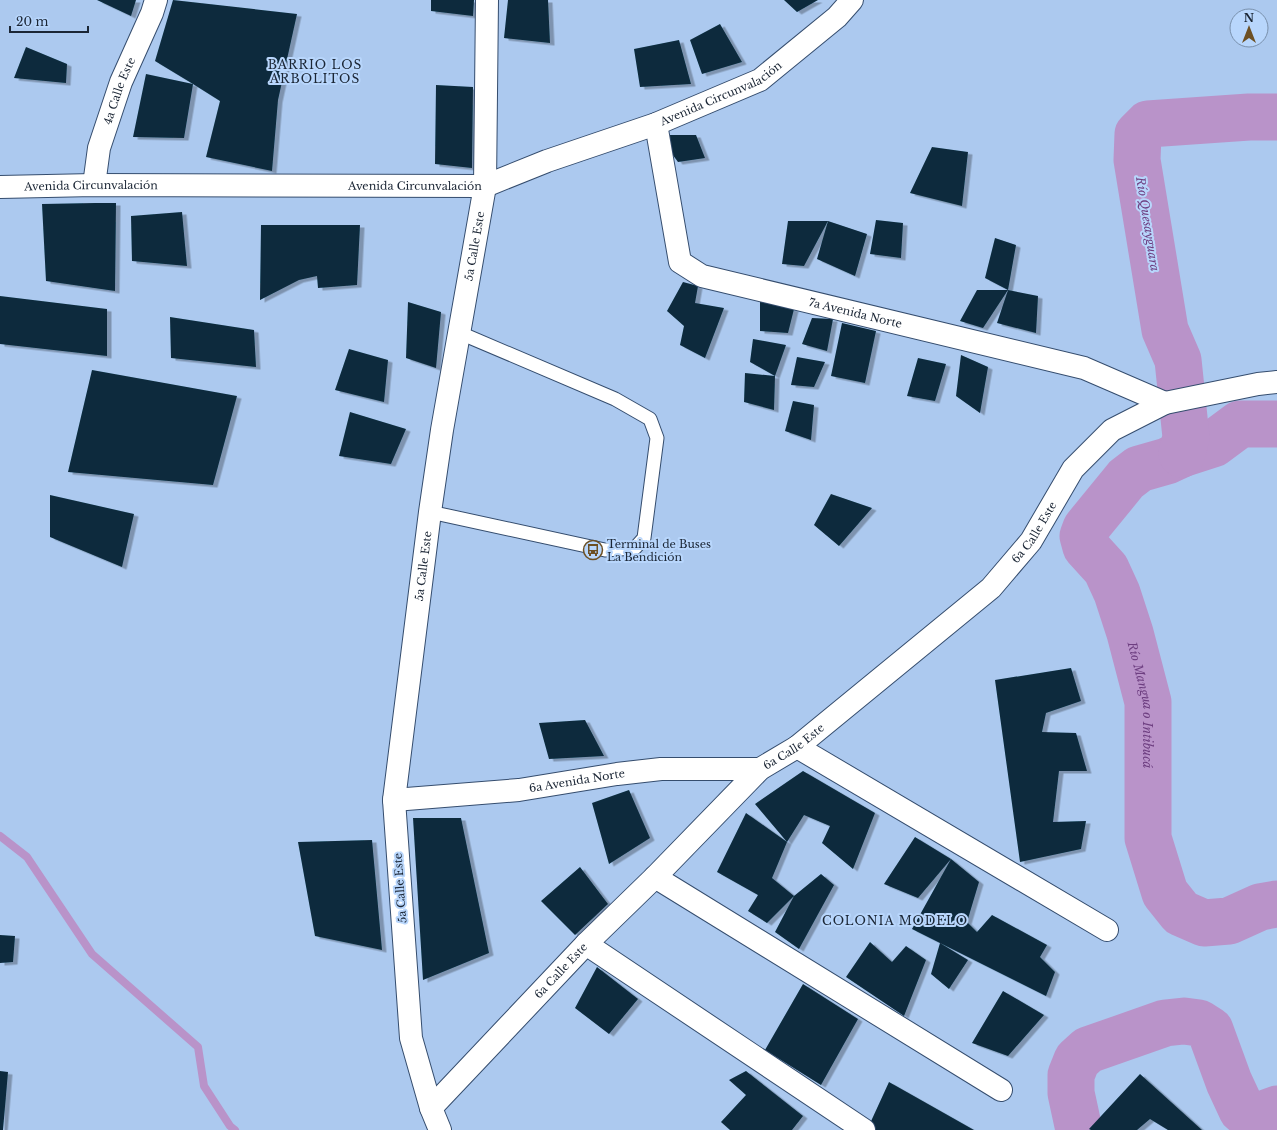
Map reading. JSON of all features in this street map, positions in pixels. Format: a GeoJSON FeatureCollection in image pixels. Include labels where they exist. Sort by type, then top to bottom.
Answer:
{"type":"FeatureCollection","features":[{"type":"Feature","properties":{"kind":"street","name":"4a Calle Este"},"geometry":{"type":"LineString","coordinates":[[94,185],[99,148],[121,82],[152,13],[156,0]]}},
{"type":"Feature","properties":{"kind":"street","name":"5a Calle Este"},"geometry":{"type":"LineString","coordinates":[[440,1130],[431,1108],[411,1038],[394,800],[430,512],[442,430],[485,186],[487,0]]}},
{"type":"Feature","properties":{"kind":"street","name":"Avenida Circunvalación"},"geometry":{"type":"LineString","coordinates":[[0,187],[94,185],[485,186],[547,161],[656,124],[760,80],[837,17],[852,0]]}},
{"type":"Feature","properties":{"kind":"street","name":"7a Avenida Norte"},"geometry":{"type":"LineString","coordinates":[[656,124],[680,262],[702,276],[1084,368],[1165,403]]}},
{"type":"Feature","properties":{"kind":"street","name":"6a Calle Este"},"geometry":{"type":"LineString","coordinates":[[431,1108],[586,944],[655,877],[760,769],[797,748],[991,588],[1031,541],[1073,469],[1112,430],[1165,403],[1258,384],[1277,382]]}},
{"type":"Feature","properties":{"kind":"street"},"geometry":{"type":"LineString","coordinates":[[797,748],[1107,930]]}},
{"type":"Feature","properties":{"kind":"street","name":"6a Avenida Norte"},"geometry":{"type":"LineString","coordinates":[[394,800],[519,790],[616,774],[661,769],[760,769]]}},
{"type":"Feature","properties":{"kind":"street"},"geometry":{"type":"LineString","coordinates":[[655,877],[1001,1090]]}},
{"type":"Feature","properties":{"kind":"street"},"geometry":{"type":"LineString","coordinates":[[586,944],[864,1130]]}},
{"type":"Feature","properties":{"kind":"lane"},"geometry":{"type":"LineString","coordinates":[[430,512],[605,550],[635,548],[644,538],[657,438],[650,419],[615,399],[460,333]]}},
{"type":"Feature","properties":{"kind":"building"},"geometry":{"type":"Polygon","coordinates":[[[97,0],[136,0],[131,16],[97,0]]]}},
{"type":"Feature","properties":{"kind":"building"},"geometry":{"type":"Polygon","coordinates":[[[173,0],[297,14],[278,100],[272,171],[206,157],[220,101],[155,61],[173,0]]]}},
{"type":"Feature","properties":{"kind":"building"},"geometry":{"type":"Polygon","coordinates":[[[431,0],[474,0],[473,16],[431,11],[431,0]]]}},
{"type":"Feature","properties":{"kind":"building"},"geometry":{"type":"Polygon","coordinates":[[[508,0],[548,0],[550,43],[504,38],[508,0]]]}},
{"type":"Feature","properties":{"kind":"building"},"geometry":{"type":"Polygon","coordinates":[[[784,0],[818,0],[797,12],[784,0]]]}},
{"type":"Feature","properties":{"kind":"building"},"geometry":{"type":"Polygon","coordinates":[[[720,24],[742,62],[702,74],[690,40],[720,24]]]}},
{"type":"Feature","properties":{"kind":"building"},"geometry":{"type":"Polygon","coordinates":[[[679,40],[691,84],[640,87],[634,49],[679,40]]]}},
{"type":"Feature","properties":{"kind":"building"},"geometry":{"type":"Polygon","coordinates":[[[26,47],[67,64],[66,83],[14,78],[26,47]]]}},
{"type":"Feature","properties":{"kind":"building"},"geometry":{"type":"Polygon","coordinates":[[[146,74],[193,84],[184,138],[133,137],[146,74]]]}},
{"type":"Feature","properties":{"kind":"building"},"geometry":{"type":"Polygon","coordinates":[[[436,85],[473,87],[472,168],[435,164],[436,85]]]}},
{"type":"Feature","properties":{"kind":"building"},"geometry":{"type":"Polygon","coordinates":[[[658,135],[696,135],[705,158],[678,162],[658,135]]]}},
{"type":"Feature","properties":{"kind":"building"},"geometry":{"type":"Polygon","coordinates":[[[932,147],[968,152],[962,206],[910,193],[932,147]]]}},
{"type":"Feature","properties":{"kind":"building"},"geometry":{"type":"Polygon","coordinates":[[[116,203],[115,291],[46,281],[42,204],[116,203]]]}},
{"type":"Feature","properties":{"kind":"building"},"geometry":{"type":"Polygon","coordinates":[[[182,212],[187,266],[132,261],[131,216],[182,212]]]}},
{"type":"Feature","properties":{"kind":"building"},"geometry":{"type":"Polygon","coordinates":[[[876,220],[903,223],[901,258],[870,254],[876,220]]]}},
{"type":"Feature","properties":{"kind":"building"},"geometry":{"type":"Polygon","coordinates":[[[788,221],[828,221],[804,266],[782,264],[788,221]]]}},
{"type":"Feature","properties":{"kind":"building"},"geometry":{"type":"Polygon","coordinates":[[[828,221],[867,234],[855,276],[817,259],[828,221]]]}},
{"type":"Feature","properties":{"kind":"building"},"geometry":{"type":"Polygon","coordinates":[[[261,225],[360,225],[357,285],[318,288],[317,276],[299,280],[260,300],[261,225]]]}},
{"type":"Feature","properties":{"kind":"building"},"geometry":{"type":"Polygon","coordinates":[[[995,238],[1016,245],[1008,290],[985,278],[995,238]]]}},
{"type":"Feature","properties":{"kind":"building"},"geometry":{"type":"Polygon","coordinates":[[[683,282],[698,286],[695,303],[724,308],[705,358],[680,345],[684,326],[667,311],[683,282]]]}},
{"type":"Feature","properties":{"kind":"building"},"geometry":{"type":"Polygon","coordinates":[[[977,290],[1008,290],[983,328],[960,321],[977,290]]]}},
{"type":"Feature","properties":{"kind":"building"},"geometry":{"type":"Polygon","coordinates":[[[1008,290],[1038,296],[1036,333],[997,323],[1008,290]]]}},
{"type":"Feature","properties":{"kind":"building"},"geometry":{"type":"Polygon","coordinates":[[[0,296],[107,309],[107,356],[0,344],[0,296]]]}},
{"type":"Feature","properties":{"kind":"building"},"geometry":{"type":"Polygon","coordinates":[[[760,301],[794,309],[788,333],[760,331],[760,301]]]}},
{"type":"Feature","properties":{"kind":"building"},"geometry":{"type":"Polygon","coordinates":[[[408,302],[441,312],[436,368],[406,358],[408,302]]]}},
{"type":"Feature","properties":{"kind":"building"},"geometry":{"type":"Polygon","coordinates":[[[170,317],[254,330],[256,367],[171,358],[170,317]]]}},
{"type":"Feature","properties":{"kind":"building"},"geometry":{"type":"Polygon","coordinates":[[[812,318],[833,319],[827,351],[802,344],[812,318]]]}},
{"type":"Feature","properties":{"kind":"building"},"geometry":{"type":"Polygon","coordinates":[[[842,323],[876,331],[865,383],[831,376],[842,323]]]}},
{"type":"Feature","properties":{"kind":"building"},"geometry":{"type":"Polygon","coordinates":[[[753,339],[786,345],[775,376],[750,362],[753,339]]]}},
{"type":"Feature","properties":{"kind":"building"},"geometry":{"type":"Polygon","coordinates":[[[349,349],[388,360],[384,402],[335,390],[349,349]]]}},
{"type":"Feature","properties":{"kind":"building"},"geometry":{"type":"Polygon","coordinates":[[[961,355],[988,367],[980,413],[956,396],[961,355]]]}},
{"type":"Feature","properties":{"kind":"building"},"geometry":{"type":"Polygon","coordinates":[[[797,357],[825,362],[814,387],[791,385],[797,357]]]}},
{"type":"Feature","properties":{"kind":"building"},"geometry":{"type":"Polygon","coordinates":[[[918,358],[946,364],[935,401],[907,396],[918,358]]]}},
{"type":"Feature","properties":{"kind":"building"},"geometry":{"type":"Polygon","coordinates":[[[92,370],[237,396],[213,485],[68,472],[92,370]]]}},
{"type":"Feature","properties":{"kind":"building"},"geometry":{"type":"Polygon","coordinates":[[[745,373],[775,376],[774,410],[744,402],[745,373]]]}},
{"type":"Feature","properties":{"kind":"building"},"geometry":{"type":"Polygon","coordinates":[[[793,401],[814,405],[811,440],[785,431],[793,401]]]}},
{"type":"Feature","properties":{"kind":"building"},"geometry":{"type":"Polygon","coordinates":[[[350,412],[406,429],[391,464],[339,456],[350,412]]]}},
{"type":"Feature","properties":{"kind":"building"},"geometry":{"type":"Polygon","coordinates":[[[831,494],[872,508],[839,546],[814,525],[831,494]]]}},
{"type":"Feature","properties":{"kind":"building"},"geometry":{"type":"Polygon","coordinates":[[[50,495],[134,514],[122,567],[50,537],[50,495]]]}},
{"type":"Feature","properties":{"kind":"building"},"geometry":{"type":"Polygon","coordinates":[[[1071,668],[1081,701],[1046,713],[1042,732],[1076,733],[1087,771],[1059,771],[1053,822],[1086,821],[1081,849],[1020,862],[995,680],[1071,668]]]}},
{"type":"Feature","properties":{"kind":"building"},"geometry":{"type":"Polygon","coordinates":[[[585,720],[604,756],[549,759],[539,723],[585,720]]]}},
{"type":"Feature","properties":{"kind":"building"},"geometry":{"type":"Polygon","coordinates":[[[803,771],[875,813],[853,869],[822,843],[830,826],[804,815],[787,842],[755,804],[803,771]]]}},
{"type":"Feature","properties":{"kind":"building"},"geometry":{"type":"Polygon","coordinates":[[[629,790],[650,838],[609,864],[592,803],[629,790]]]}},
{"type":"Feature","properties":{"kind":"building"},"geometry":{"type":"Polygon","coordinates":[[[746,813],[787,842],[772,878],[794,896],[767,923],[748,911],[758,895],[717,872],[746,813]]]}},
{"type":"Feature","properties":{"kind":"building"},"geometry":{"type":"Polygon","coordinates":[[[413,818],[461,818],[489,953],[423,980],[413,818]]]}},
{"type":"Feature","properties":{"kind":"building"},"geometry":{"type":"Polygon","coordinates":[[[915,837],[951,859],[918,898],[884,884],[915,837]]]}},
{"type":"Feature","properties":{"kind":"building"},"geometry":{"type":"Polygon","coordinates":[[[372,840],[382,950],[315,936],[298,842],[372,840]]]}},
{"type":"Feature","properties":{"kind":"building"},"geometry":{"type":"Polygon","coordinates":[[[951,859],[979,882],[967,922],[977,932],[992,915],[1047,945],[1040,957],[1055,972],[1046,996],[912,929],[951,859]]]}},
{"type":"Feature","properties":{"kind":"building"},"geometry":{"type":"Polygon","coordinates":[[[580,867],[608,904],[575,935],[541,901],[580,867]]]}},
{"type":"Feature","properties":{"kind":"building"},"geometry":{"type":"Polygon","coordinates":[[[821,874],[834,885],[799,949],[775,932],[794,896],[821,874]]]}},
{"type":"Feature","properties":{"kind":"building"},"geometry":{"type":"Polygon","coordinates":[[[0,935],[15,936],[13,962],[0,963],[0,935]]]}},
{"type":"Feature","properties":{"kind":"building"},"geometry":{"type":"Polygon","coordinates":[[[870,942],[892,962],[906,946],[926,960],[904,1016],[846,977],[870,942]]]}},
{"type":"Feature","properties":{"kind":"building"},"geometry":{"type":"Polygon","coordinates":[[[940,943],[968,960],[949,989],[931,974],[940,943]]]}},
{"type":"Feature","properties":{"kind":"building"},"geometry":{"type":"Polygon","coordinates":[[[597,967],[638,999],[609,1034],[575,1008],[597,967]]]}},
{"type":"Feature","properties":{"kind":"building"},"geometry":{"type":"Polygon","coordinates":[[[803,984],[858,1019],[821,1085],[765,1050],[803,984]]]}},
{"type":"Feature","properties":{"kind":"building"},"geometry":{"type":"Polygon","coordinates":[[[1003,991],[1044,1015],[1008,1056],[972,1043],[1003,991]]]}},
{"type":"Feature","properties":{"kind":"building"},"geometry":{"type":"Polygon","coordinates":[[[0,1071],[8,1072],[3,1130],[0,1130],[0,1071]]]}},
{"type":"Feature","properties":{"kind":"building"},"geometry":{"type":"Polygon","coordinates":[[[746,1071],[803,1116],[792,1130],[730,1130],[721,1122],[746,1095],[729,1080],[746,1071]]]}},
{"type":"Feature","properties":{"kind":"building"},"geometry":{"type":"Polygon","coordinates":[[[1140,1074],[1202,1130],[1168,1130],[1150,1119],[1137,1130],[1089,1129],[1140,1074]]]}},
{"type":"Feature","properties":{"kind":"building"},"geometry":{"type":"Polygon","coordinates":[[[889,1082],[974,1130],[867,1130],[889,1082]]]}},
{"type":"Feature","properties":{"kind":"waterway","name":"Río Quesayguara"},"geometry":{"type":"LineString","coordinates":[[1182,454],[1186,437],[1178,360],[1165,330],[1137,160],[1138,134],[1148,124],[1249,117],[1277,117]]}},
{"type":"Feature","properties":{"kind":"waterway","name":"Río Mangua o Intibucá"},"geometry":{"type":"LineString","coordinates":[[1277,424],[1240,424],[1213,444],[1182,454],[1167,461],[1139,469],[1126,479],[1086,528],[1083,536],[1086,547],[1106,569],[1117,593],[1130,633],[1148,702],[1148,838],[1165,893],[1181,913],[1204,923],[1229,921],[1260,907],[1277,904]]}},
{"type":"Feature","properties":{"kind":"waterway"},"geometry":{"type":"LineString","coordinates":[[0,836],[27,857],[92,954],[198,1047],[204,1086],[230,1126],[235,1130]]}},
{"type":"Feature","properties":{"kind":"waterway","name":"Río Mangua o Intibucá"},"geometry":{"type":"LineString","coordinates":[[1079,1130],[1071,1093],[1071,1075],[1077,1060],[1088,1050],[1165,1023],[1184,1021],[1199,1023],[1210,1030],[1229,1082],[1242,1110],[1252,1118],[1277,1109]]}},
{"type":"Feature","properties":{"kind":"place","name":"Terminal de Buses La Bendición"},"geometry":{"type":"Point","coordinates":[593,550]}},
{"type":"Feature","properties":{"kind":"district","name":"BARRIO LOS ARBOLITOS"},"geometry":{"type":"Point","coordinates":[315,71]}},
{"type":"Feature","properties":{"kind":"district","name":"COLONIA MODELO"},"geometry":{"type":"Point","coordinates":[895,920]}}]}
